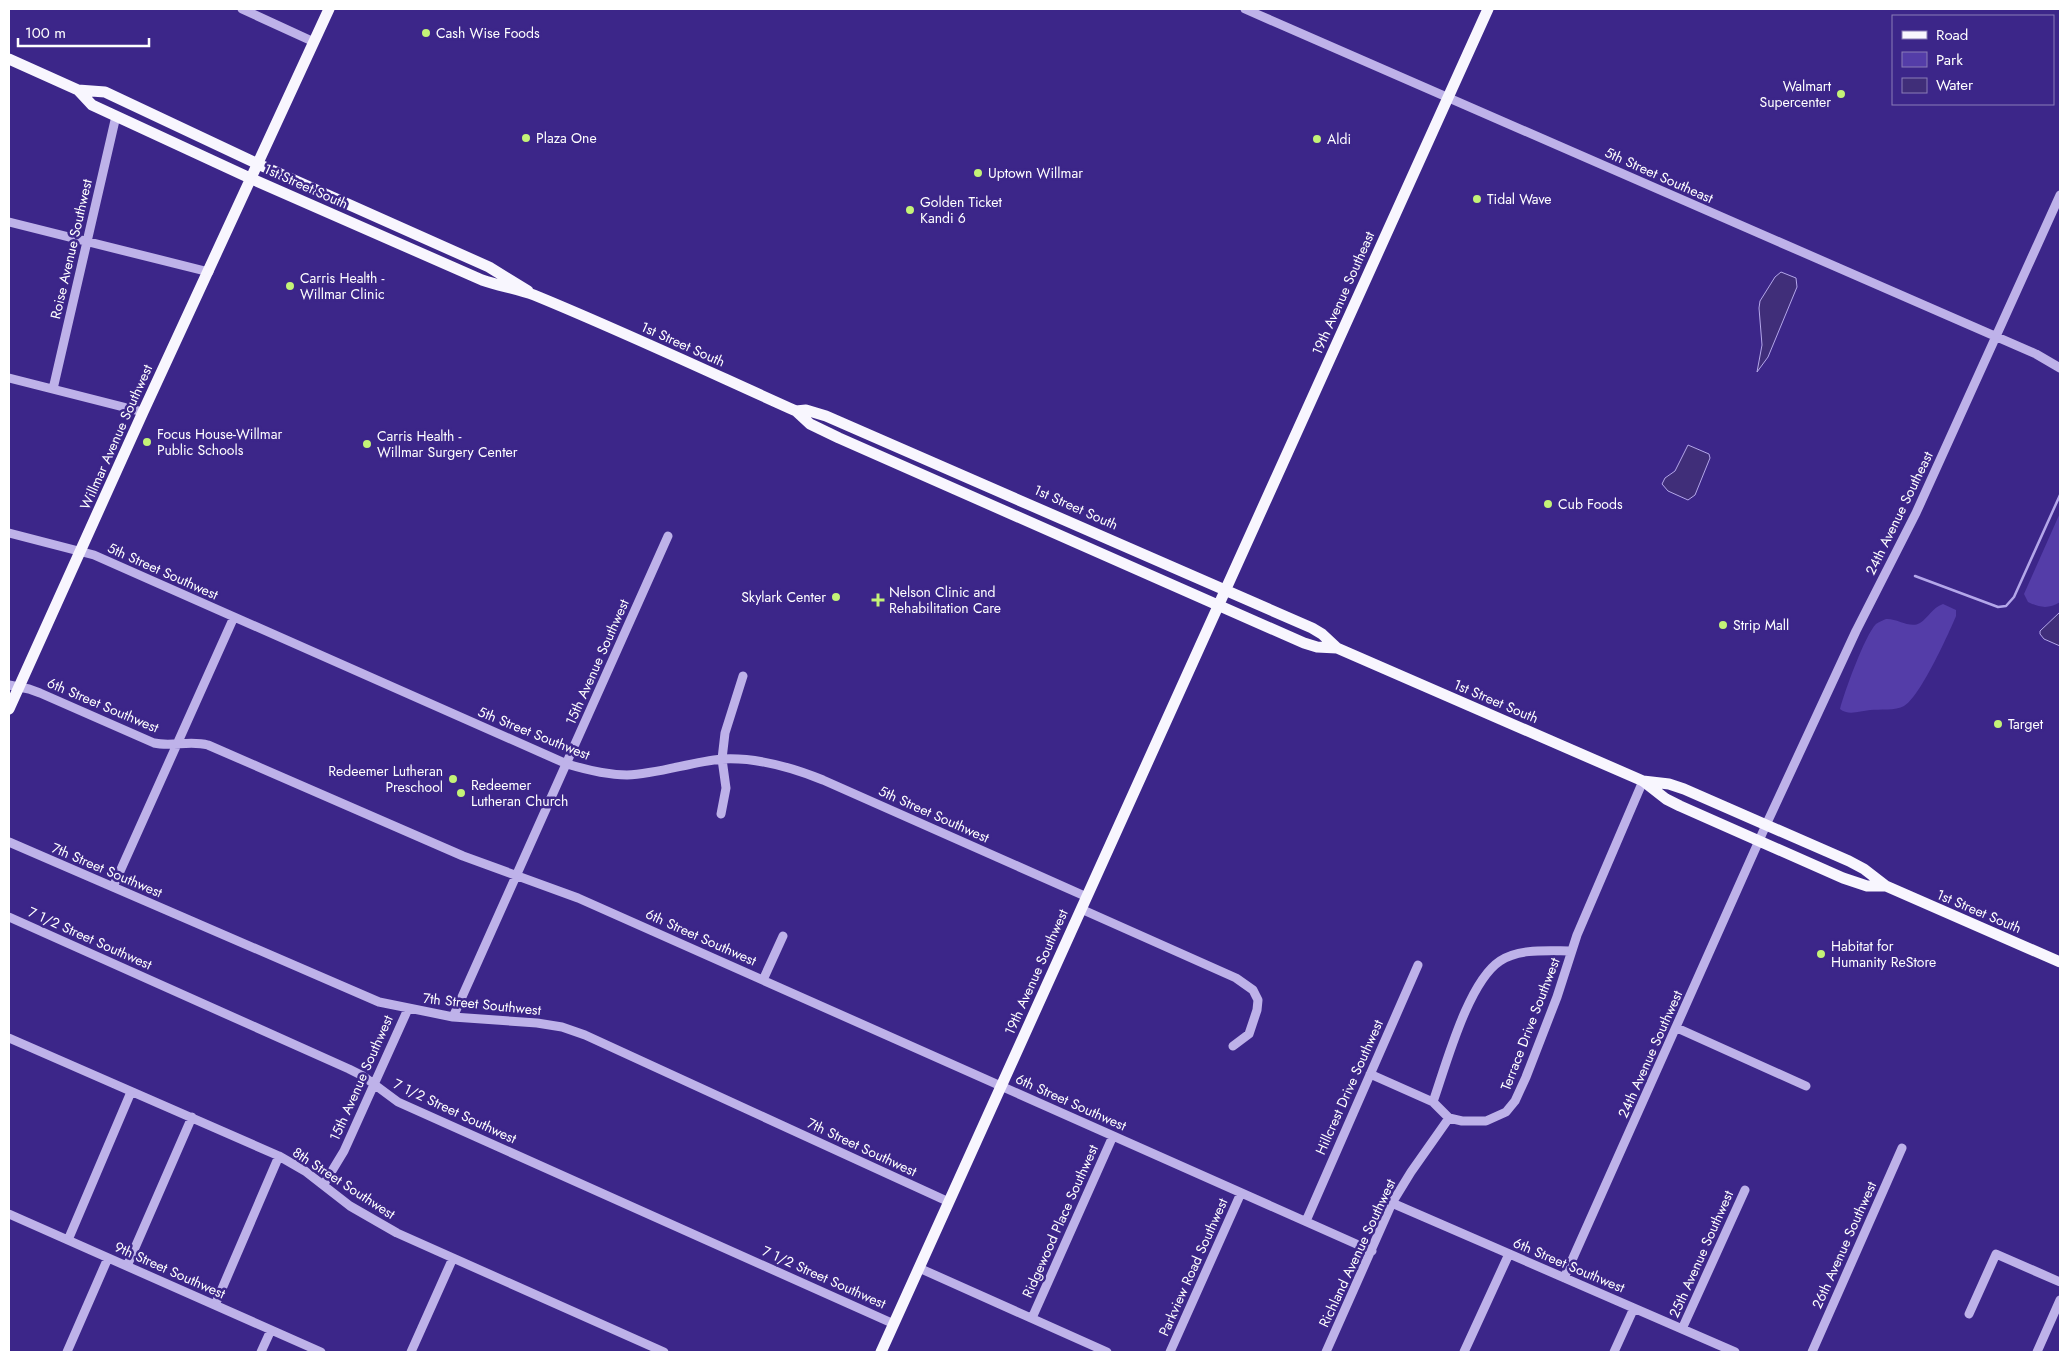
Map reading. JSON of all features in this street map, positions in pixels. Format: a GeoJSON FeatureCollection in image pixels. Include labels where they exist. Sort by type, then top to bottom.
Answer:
{"type":"FeatureCollection","features":[{"type":"Feature","properties":{"kind":"main road","name":"Willmar Avenue Southwest"},"geometry":{"type":"LineString","coordinates":[[9,709],[14,686],[81,551],[329,9]]}},
{"type":"Feature","properties":{"kind":"main road","name":"19th Avenue Southeast"},"geometry":{"type":"LineString","coordinates":[[1218,605],[1488,9]]}},
{"type":"Feature","properties":{"kind":"main road","name":"1st Street South"},"geometry":{"type":"LineString","coordinates":[[9,59],[78,90],[105,92],[258,164],[489,266],[531,294],[796,411],[810,424],[839,438],[1304,644],[1317,648],[1337,648]]}},
{"type":"Feature","properties":{"kind":"main road","name":"1st Street South"},"geometry":{"type":"LineString","coordinates":[[78,90],[92,105],[252,179],[482,280],[504,288],[531,294]]}},
{"type":"Feature","properties":{"kind":"main road","name":"1st Street South"},"geometry":{"type":"LineString","coordinates":[[796,411],[806,410],[826,416],[1225,589],[1312,628],[1322,634],[1337,648],[1643,781],[1680,806],[1760,841],[1852,881],[1867,886],[1886,886]]}},
{"type":"Feature","properties":{"kind":"main road","name":"19th Avenue Southwest"},"geometry":{"type":"LineString","coordinates":[[881,1352],[1218,605]]}},
{"type":"Feature","properties":{"kind":"main road","name":"1st Street South"},"geometry":{"type":"LineString","coordinates":[[1643,781],[1684,789],[1858,866],[1886,886],[2060,962]]}},
{"type":"Feature","properties":{"kind":"street"},"geometry":{"type":"LineString","coordinates":[[242,9],[314,42]]}},
{"type":"Feature","properties":{"kind":"street","name":"5th Street Southeast"},"geometry":{"type":"LineString","coordinates":[[1245,9],[2036,354],[2060,368]]}},
{"type":"Feature","properties":{"kind":"street","name":"Roise Avenue Southwest"},"geometry":{"type":"LineString","coordinates":[[53,389],[116,116]]}},
{"type":"Feature","properties":{"kind":"street","name":"24th Avenue Southeast"},"geometry":{"type":"LineString","coordinates":[[1760,841],[1856,631],[1916,513],[2060,195]]}},
{"type":"Feature","properties":{"kind":"street"},"geometry":{"type":"LineString","coordinates":[[9,222],[209,272]]}},
{"type":"Feature","properties":{"kind":"street"},"geometry":{"type":"LineString","coordinates":[[9,378],[143,412]]}},
{"type":"Feature","properties":{"kind":"street","name":"5th Street Southwest"},"geometry":{"type":"LineString","coordinates":[[9,532],[81,551],[567,764],[604,774],[628,775],[722,760],[760,761],[804,772],[1087,897]]}},
{"type":"Feature","properties":{"kind":"street","name":"15th Avenue Southwest"},"geometry":{"type":"LineString","coordinates":[[453,1017],[668,536]]}},
{"type":"Feature","properties":{"kind":"street"},"geometry":{"type":"LineString","coordinates":[[113,887],[234,617]]}},
{"type":"Feature","properties":{"kind":"street"},"geometry":{"type":"LineString","coordinates":[[721,814],[726,788],[722,760],[727,721],[743,676]]}},
{"type":"Feature","properties":{"kind":"street","name":"6th Street Southwest"},"geometry":{"type":"LineString","coordinates":[[14,686],[40,693],[146,740],[160,744],[196,743],[208,746],[463,856],[578,898],[1372,1251]]}},
{"type":"Feature","properties":{"kind":"street","name":"Terrace Drive Southwest"},"geometry":{"type":"LineString","coordinates":[[1449,1118],[1462,1121],[1486,1121],[1506,1112],[1515,1101],[1557,997],[1571,951],[1643,781]]}},
{"type":"Feature","properties":{"kind":"street","name":"24th Avenue Southwest"},"geometry":{"type":"LineString","coordinates":[[1564,1278],[1760,841]]}},
{"type":"Feature","properties":{"kind":"street","name":"7th Street Southwest"},"geometry":{"type":"LineString","coordinates":[[9,842],[379,1002],[453,1017],[537,1023],[562,1027],[585,1035],[949,1202]]}},
{"type":"Feature","properties":{"kind":"street"},"geometry":{"type":"LineString","coordinates":[[1081,909],[1236,978],[1251,987],[1258,1000],[1256,1019],[1250,1034],[1233,1046]]}},
{"type":"Feature","properties":{"kind":"street","name":"7 1/2 Street Southwest"},"geometry":{"type":"LineString","coordinates":[[9,917],[341,1065],[363,1076],[398,1102],[894,1324]]}},
{"type":"Feature","properties":{"kind":"street"},"geometry":{"type":"LineString","coordinates":[[763,980],[783,936]]}},
{"type":"Feature","properties":{"kind":"street","name":"Terrace Drive Southwest"},"geometry":{"type":"LineString","coordinates":[[1433,1102],[1469,1002],[1480,982],[1490,970],[1501,960],[1517,954],[1539,951],[1571,951]]}},
{"type":"Feature","properties":{"kind":"street","name":"Hillcrest Drive Southwest"},"geometry":{"type":"LineString","coordinates":[[1306,1221],[1418,965]]}},
{"type":"Feature","properties":{"kind":"street","name":"15th Avenue Southwest"},"geometry":{"type":"LineString","coordinates":[[324,1184],[344,1151],[408,1009]]}},
{"type":"Feature","properties":{"kind":"street"},"geometry":{"type":"LineString","coordinates":[[1677,1028],[1806,1086]]}},
{"type":"Feature","properties":{"kind":"street","name":"8th Street Southwest"},"geometry":{"type":"LineString","coordinates":[[9,1038],[279,1156],[324,1184],[350,1206],[397,1233],[664,1352]]}},
{"type":"Feature","properties":{"kind":"street"},"geometry":{"type":"LineString","coordinates":[[1370,1074],[1433,1102],[1449,1118]]}},
{"type":"Feature","properties":{"kind":"street"},"geometry":{"type":"LineString","coordinates":[[68,1240],[132,1092]]}},
{"type":"Feature","properties":{"kind":"street"},"geometry":{"type":"LineString","coordinates":[[127,1266],[192,1117]]}},
{"type":"Feature","properties":{"kind":"street","name":"Richland Avenue Southwest"},"geometry":{"type":"LineString","coordinates":[[1326,1352],[1392,1203],[1402,1185],[1449,1118]]}},
{"type":"Feature","properties":{"kind":"street","name":"Ridgewood Place Southwest"},"geometry":{"type":"LineString","coordinates":[[1032,1318],[1114,1136]]}},
{"type":"Feature","properties":{"kind":"street","name":"26th Avenue Southwest"},"geometry":{"type":"LineString","coordinates":[[1812,1352],[1902,1148]]}},
{"type":"Feature","properties":{"kind":"street"},"geometry":{"type":"LineString","coordinates":[[214,1305],[279,1156]]}},
{"type":"Feature","properties":{"kind":"street","name":"25th Avenue Southwest"},"geometry":{"type":"LineString","coordinates":[[1682,1329],[1745,1190]]}},
{"type":"Feature","properties":{"kind":"street","name":"Parkview Road Southwest"},"geometry":{"type":"LineString","coordinates":[[1170,1352],[1241,1192]]}},
{"type":"Feature","properties":{"kind":"street","name":"6th Street Southwest"},"geometry":{"type":"LineString","coordinates":[[1392,1203],[1735,1352]]}},
{"type":"Feature","properties":{"kind":"street","name":"9th Street Southwest"},"geometry":{"type":"LineString","coordinates":[[9,1214],[321,1352]]}},
{"type":"Feature","properties":{"kind":"street"},"geometry":{"type":"LineString","coordinates":[[1464,1352],[1509,1254]]}},
{"type":"Feature","properties":{"kind":"street"},"geometry":{"type":"LineString","coordinates":[[1969,1314],[1996,1254],[2060,1282]]}},
{"type":"Feature","properties":{"kind":"street"},"geometry":{"type":"LineString","coordinates":[[67,1352],[108,1258]]}},
{"type":"Feature","properties":{"kind":"street"},"geometry":{"type":"LineString","coordinates":[[411,1352],[453,1258]]}},
{"type":"Feature","properties":{"kind":"street"},"geometry":{"type":"LineString","coordinates":[[919,1268],[1107,1352]]}},
{"type":"Feature","properties":{"kind":"street"},"geometry":{"type":"LineString","coordinates":[[2037,1352],[2060,1300]]}},
{"type":"Feature","properties":{"kind":"street"},"geometry":{"type":"LineString","coordinates":[[1614,1352],[1634,1308]]}},
{"type":"Feature","properties":{"kind":"street"},"geometry":{"type":"LineString","coordinates":[[261,1352],[271,1330]]}},
{"type":"Feature","properties":{"kind":"green space"},"geometry":{"type":"Polygon","coordinates":[[[2060,513],[2060,602],[2048,607],[2037,606],[2028,602],[2024,594],[2060,513]]]}},
{"type":"Feature","properties":{"kind":"green space"},"geometry":{"type":"Polygon","coordinates":[[[1943,604],[1956,610],[1956,616],[1933,665],[1918,691],[1910,700],[1901,708],[1850,713],[1840,709],[1850,678],[1866,640],[1876,624],[1890,619],[1916,625],[1943,604]]]}},
{"type":"Feature","properties":{"kind":"water"},"geometry":{"type":"Polygon","coordinates":[[[1781,272],[1796,278],[1797,287],[1768,357],[1757,372],[1762,345],[1760,301],[1775,277],[1781,272]]]}},
{"type":"Feature","properties":{"kind":"water"},"geometry":{"type":"Polygon","coordinates":[[[1688,445],[1709,454],[1710,458],[1695,495],[1688,500],[1668,491],[1662,484],[1665,478],[1675,471],[1688,445]]]}},
{"type":"Feature","properties":{"kind":"water"},"geometry":{"type":"Polygon","coordinates":[[[2060,612],[2060,646],[2044,639],[2040,631],[2060,612]]]}},
{"type":"Feature","properties":{"kind":"waterway"},"geometry":{"type":"LineString","coordinates":[[1915,576],[1998,607],[2006,606],[2014,597],[2060,495]]}},
{"type":"Feature","properties":{"kind":"place","name":"Cash Wise Foods"},"geometry":{"type":"Point","coordinates":[426,33]}},
{"type":"Feature","properties":{"kind":"place","name":"Walmart Supercenter"},"geometry":{"type":"Point","coordinates":[1841,94]}},
{"type":"Feature","properties":{"kind":"place","name":"Plaza One"},"geometry":{"type":"Point","coordinates":[526,138]}},
{"type":"Feature","properties":{"kind":"place","name":"Aldi"},"geometry":{"type":"Point","coordinates":[1317,139]}},
{"type":"Feature","properties":{"kind":"place","name":"Uptown Willmar"},"geometry":{"type":"Point","coordinates":[978,173]}},
{"type":"Feature","properties":{"kind":"place","name":"Tidal Wave"},"geometry":{"type":"Point","coordinates":[1477,199]}},
{"type":"Feature","properties":{"kind":"place","name":"Golden Ticket Kandi 6"},"geometry":{"type":"Point","coordinates":[910,210]}},
{"type":"Feature","properties":{"kind":"place","name":"Carris Health - Willmar Clinic"},"geometry":{"type":"Point","coordinates":[290,286]}},
{"type":"Feature","properties":{"kind":"place","name":"Focus House-Willmar Public Schools"},"geometry":{"type":"Point","coordinates":[147,442]}},
{"type":"Feature","properties":{"kind":"place","name":"Carris Health - Willmar Surgery Center"},"geometry":{"type":"Point","coordinates":[367,444]}},
{"type":"Feature","properties":{"kind":"place","name":"Cub Foods"},"geometry":{"type":"Point","coordinates":[1548,504]}},
{"type":"Feature","properties":{"kind":"place","name":"Skylark Center"},"geometry":{"type":"Point","coordinates":[836,597]}},
{"type":"Feature","properties":{"kind":"place","name":"Nelson Clinic and Rehabilitation Care"},"geometry":{"type":"Point","coordinates":[878,600]}},
{"type":"Feature","properties":{"kind":"place","name":"Strip Mall"},"geometry":{"type":"Point","coordinates":[1723,625]}},
{"type":"Feature","properties":{"kind":"place","name":"Target"},"geometry":{"type":"Point","coordinates":[1998,724]}},
{"type":"Feature","properties":{"kind":"place","name":"Redeemer Lutheran Preschool"},"geometry":{"type":"Point","coordinates":[453,779]}},
{"type":"Feature","properties":{"kind":"place","name":"Redeemer Lutheran Church"},"geometry":{"type":"Point","coordinates":[461,793]}},
{"type":"Feature","properties":{"kind":"place","name":"Habitat for Humanity ReStore"},"geometry":{"type":"Point","coordinates":[1821,954]}}]}
